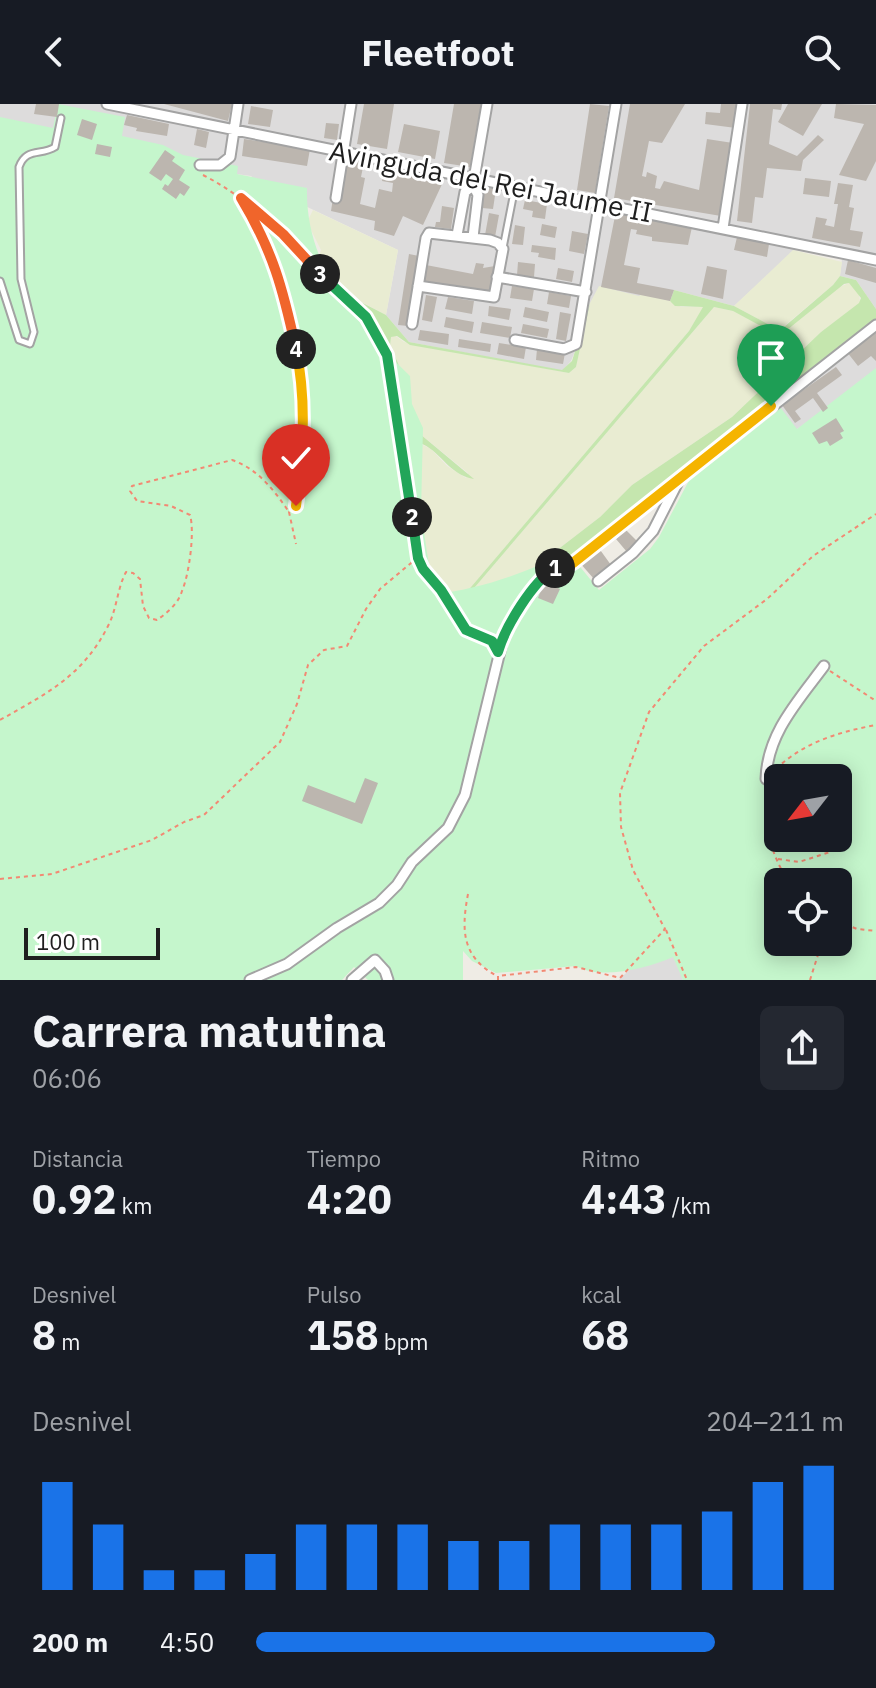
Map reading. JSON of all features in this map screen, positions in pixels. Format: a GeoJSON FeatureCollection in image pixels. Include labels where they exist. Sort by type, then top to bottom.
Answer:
{"type":"FeatureCollection","features":[{"type":"Feature","properties":{"kind":"street","name":"Avinguda del Rei Jaume II"},"geometry":{"type":"LineString","coordinates":[[107,104],[344,151],[474,181],[515,186],[876,260]]}},
{"type":"Feature","properties":{"kind":"street"},"geometry":{"type":"LineString","coordinates":[[200,165],[226,162],[232,151],[238,104]]}},
{"type":"Feature","properties":{"kind":"street"},"geometry":{"type":"LineString","coordinates":[[336,198],[351,104]]}},
{"type":"Feature","properties":{"kind":"street"},"geometry":{"type":"LineString","coordinates":[[473,237],[478,195],[474,181],[487,104]]}},
{"type":"Feature","properties":{"kind":"street"},"geometry":{"type":"LineString","coordinates":[[515,340],[571,348],[576,344],[616,104]]}},
{"type":"Feature","properties":{"kind":"street"},"geometry":{"type":"LineString","coordinates":[[723,228],[742,104]]}},
{"type":"Feature","properties":{"kind":"street"},"geometry":{"type":"LineString","coordinates":[[457,235],[465,192],[474,181]]}},
{"type":"Feature","properties":{"kind":"street"},"geometry":{"type":"LineString","coordinates":[[412,324],[418,286],[429,233],[473,237],[495,242],[503,249],[495,295],[491,298],[418,286]]}},
{"type":"Feature","properties":{"kind":"street"},"geometry":{"type":"LineString","coordinates":[[497,277],[586,292]]}},
{"type":"Feature","properties":{"kind":"street"},"geometry":{"type":"LineString","coordinates":[[250,980],[287,964],[379,903],[397,885],[412,862],[448,828],[465,795],[498,652],[508,628],[547,574],[573,563],[876,325]]}},
{"type":"Feature","properties":{"kind":"street"},"geometry":{"type":"LineString","coordinates":[[598,581],[633,553],[653,531],[680,477]]}},
{"type":"Feature","properties":{"kind":"street"},"geometry":{"type":"LineString","coordinates":[[768,764],[775,737],[824,666]]}},
{"type":"Feature","properties":{"kind":"street"},"geometry":{"type":"LineString","coordinates":[[352,980],[375,960],[388,980]]}},
{"type":"Feature","properties":{"kind":"lane"},"geometry":{"type":"LineString","coordinates":[[0,281],[19,340],[30,344],[34,332],[21,279],[19,167],[22,159],[31,152],[46,152],[55,147],[61,118]]}},
{"type":"Feature","properties":{"kind":"lane"},"geometry":{"type":"LineString","coordinates":[[503,249],[515,186]]}},
{"type":"Feature","properties":{"kind":"path"},"geometry":{"type":"LineString","coordinates":[[200,165],[201,174],[241,198],[289,240],[335,290],[359,308],[383,344],[390,364],[418,557],[423,569],[441,590],[466,630],[492,641],[498,652]]}},
{"type":"Feature","properties":{"kind":"path"},"geometry":{"type":"LineString","coordinates":[[241,198],[263,235],[283,287],[303,384],[304,447],[296,506],[289,512]]}},
{"type":"Feature","properties":{"kind":"path"},"geometry":{"type":"LineString","coordinates":[[0,720],[56,689],[98,644],[110,623],[126,572],[140,579],[143,606],[149,618],[157,620],[170,611],[182,592],[191,539],[190,515],[171,506],[137,501],[130,491],[132,486],[232,460],[247,465],[289,512],[296,544]]}},
{"type":"Feature","properties":{"kind":"path"},"geometry":{"type":"LineString","coordinates":[[687,980],[665,929],[633,870],[621,827],[620,793],[649,712],[704,646],[767,599],[813,556],[876,514]]}},
{"type":"Feature","properties":{"kind":"path"},"geometry":{"type":"LineString","coordinates":[[0,879],[52,874],[152,840],[204,815],[280,742],[297,704],[308,665],[324,650],[347,646],[380,589],[418,557]]}},
{"type":"Feature","properties":{"kind":"path"},"geometry":{"type":"LineString","coordinates":[[824,666],[876,701]]}},
{"type":"Feature","properties":{"kind":"path"},"geometry":{"type":"LineString","coordinates":[[782,764],[807,746],[848,730],[876,725]]}},
{"type":"Feature","properties":{"kind":"path"},"geometry":{"type":"LineString","coordinates":[[774,852],[781,868]]}},
{"type":"Feature","properties":{"kind":"path"},"geometry":{"type":"LineString","coordinates":[[776,859],[799,862],[830,852]]}},
{"type":"Feature","properties":{"kind":"path"},"geometry":{"type":"LineString","coordinates":[[468,894],[465,914],[467,947],[479,966],[498,978],[576,967],[620,978],[665,929]]}},
{"type":"Feature","properties":{"kind":"path"},"geometry":{"type":"LineString","coordinates":[[852,927],[876,931]]}},
{"type":"Feature","properties":{"kind":"path"},"geometry":{"type":"LineString","coordinates":[[810,980],[818,956]]}},
{"type":"Feature","properties":{"kind":"shaded area"},"geometry":{"type":"Polygon","coordinates":[[[0,104],[876,104],[876,309],[856,280],[840,276],[842,259],[839,256],[797,248],[734,306],[674,290],[670,301],[642,294],[578,344],[571,361],[562,371],[409,342],[386,315],[398,250],[263,186],[251,176],[0,142],[0,104]]]}},
{"type":"Feature","properties":{"kind":"shaded area"},"geometry":{"type":"Polygon","coordinates":[[[876,321],[876,378],[794,431],[770,402],[876,321]]]}},
{"type":"Feature","properties":{"kind":"shaded area"},"geometry":{"type":"Polygon","coordinates":[[[670,937],[683,980],[619,980],[620,978],[670,937]]]}},
{"type":"Feature","properties":{"kind":"green space"},"geometry":{"type":"Polygon","coordinates":[[[58,104],[125,117],[122,136],[163,145],[183,155],[238,166],[237,174],[307,188],[315,244],[325,269],[354,315],[410,376],[412,404],[423,428],[421,512],[436,594],[504,579],[568,552],[599,590],[650,549],[693,473],[780,407],[797,429],[876,368],[876,980],[683,980],[673,957],[637,969],[610,972],[576,966],[496,973],[472,961],[463,951],[463,980],[368,980],[354,967],[342,980],[0,980],[0,117],[53,128],[58,104]]]}},
{"type":"Feature","properties":{"kind":"green space"},"geometry":{"type":"Polygon","coordinates":[[[313,210],[398,250],[386,315],[347,294],[323,270],[318,260],[321,250],[307,222],[313,210]]]}},
{"type":"Feature","properties":{"kind":"green space"},"geometry":{"type":"Polygon","coordinates":[[[793,250],[842,262],[840,276],[777,329],[734,306],[793,250]]]}},
{"type":"Feature","properties":{"kind":"green space"},"geometry":{"type":"Polygon","coordinates":[[[840,276],[856,280],[876,309],[876,322],[770,402],[577,558],[535,571],[600,517],[632,485],[732,417],[861,298],[849,283],[844,284],[782,334],[774,333],[733,311],[714,307],[469,594],[454,607],[689,331],[703,307],[675,306],[670,301],[674,290],[734,306],[777,329],[784,327],[840,276]]]}},
{"type":"Feature","properties":{"kind":"green space"},"geometry":{"type":"Polygon","coordinates":[[[849,283],[859,293],[860,303],[821,332],[732,417],[632,485],[600,517],[535,571],[469,594],[714,307],[733,311],[777,334],[837,288],[849,283]]]}},
{"type":"Feature","properties":{"kind":"green space"},"geometry":{"type":"Polygon","coordinates":[[[599,286],[670,301],[681,307],[704,307],[689,331],[454,607],[420,560],[419,443],[466,478],[468,473],[420,434],[390,346],[391,337],[394,335],[404,342],[569,373],[576,367],[590,303],[599,286]]]}},
{"type":"Feature","properties":{"kind":"green space"},"geometry":{"type":"Polygon","coordinates":[[[355,299],[386,315],[409,342],[562,370],[572,361],[590,303],[576,367],[569,373],[410,345],[397,336],[391,337],[390,346],[420,434],[474,479],[457,473],[419,443],[387,350],[353,302],[355,299]]]}},
{"type":"Feature","properties":{"kind":"building"},"geometry":{"type":"Polygon","coordinates":[[[36,104],[59,104],[57,117],[34,114],[36,104]]]}},
{"type":"Feature","properties":{"kind":"building"},"geometry":{"type":"Polygon","coordinates":[[[164,104],[232,104],[228,121],[164,104]]]}},
{"type":"Feature","properties":{"kind":"building"},"geometry":{"type":"Polygon","coordinates":[[[364,104],[394,104],[387,149],[357,144],[364,104]]]}},
{"type":"Feature","properties":{"kind":"building"},"geometry":{"type":"Polygon","coordinates":[[[454,104],[481,104],[470,167],[444,163],[454,104]]]}},
{"type":"Feature","properties":{"kind":"building"},"geometry":{"type":"Polygon","coordinates":[[[590,104],[609,106],[595,193],[577,190],[590,104]]]}},
{"type":"Feature","properties":{"kind":"building"},"geometry":{"type":"Polygon","coordinates":[[[630,104],[685,104],[662,143],[649,141],[642,176],[646,177],[647,172],[657,176],[655,188],[660,189],[664,181],[699,190],[707,139],[733,143],[721,216],[614,198],[630,104]]]}},
{"type":"Feature","properties":{"kind":"building"},"geometry":{"type":"Polygon","coordinates":[[[721,104],[739,104],[736,128],[705,124],[706,112],[720,113],[721,104]]]}},
{"type":"Feature","properties":{"kind":"building"},"geometry":{"type":"Polygon","coordinates":[[[750,104],[782,104],[781,110],[773,109],[769,144],[797,156],[818,135],[824,140],[803,160],[801,171],[767,168],[763,198],[755,197],[752,223],[737,221],[750,104]]]}},
{"type":"Feature","properties":{"kind":"building"},"geometry":{"type":"Polygon","coordinates":[[[788,104],[822,104],[803,136],[778,122],[788,104]]]}},
{"type":"Feature","properties":{"kind":"building"},"geometry":{"type":"Polygon","coordinates":[[[836,104],[876,105],[876,161],[866,181],[839,175],[864,124],[834,118],[836,104]]]}},
{"type":"Feature","properties":{"kind":"building"},"geometry":{"type":"Polygon","coordinates":[[[251,106],[273,110],[270,127],[248,124],[251,106]]]}},
{"type":"Feature","properties":{"kind":"building"},"geometry":{"type":"Polygon","coordinates":[[[127,115],[169,124],[167,136],[136,131],[137,128],[124,125],[127,115]]]}},
{"type":"Feature","properties":{"kind":"building"},"geometry":{"type":"Polygon","coordinates":[[[82,119],[97,124],[92,140],[77,135],[82,119]]]}},
{"type":"Feature","properties":{"kind":"building"},"geometry":{"type":"Polygon","coordinates":[[[326,123],[339,124],[337,140],[324,138],[326,123]]]}},
{"type":"Feature","properties":{"kind":"building"},"geometry":{"type":"Polygon","coordinates":[[[404,124],[440,131],[435,159],[398,152],[404,124]]]}},
{"type":"Feature","properties":{"kind":"building"},"geometry":{"type":"Polygon","coordinates":[[[197,129],[209,132],[206,148],[194,145],[197,129]]]}},
{"type":"Feature","properties":{"kind":"building"},"geometry":{"type":"Polygon","coordinates":[[[244,139],[310,149],[307,166],[242,156],[244,139]]]}},
{"type":"Feature","properties":{"kind":"building"},"geometry":{"type":"Polygon","coordinates":[[[97,144],[112,147],[110,157],[95,154],[97,144]]]}},
{"type":"Feature","properties":{"kind":"building"},"geometry":{"type":"Polygon","coordinates":[[[165,150],[175,157],[172,161],[185,170],[179,180],[190,187],[184,196],[180,193],[176,199],[162,189],[173,179],[166,174],[161,181],[149,173],[165,150]]]}},
{"type":"Feature","properties":{"kind":"building"},"geometry":{"type":"Polygon","coordinates":[[[348,159],[364,162],[361,177],[365,178],[360,204],[375,208],[379,189],[392,192],[393,183],[382,181],[385,166],[420,178],[423,173],[443,182],[423,225],[403,216],[394,236],[374,230],[375,221],[331,211],[333,198],[340,200],[348,159]]]}},
{"type":"Feature","properties":{"kind":"building"},"geometry":{"type":"Polygon","coordinates":[[[805,178],[831,181],[829,197],[803,194],[805,178]]]}},
{"type":"Feature","properties":{"kind":"building"},"geometry":{"type":"Polygon","coordinates":[[[838,183],[853,185],[849,207],[854,208],[850,230],[863,232],[860,247],[812,238],[816,217],[827,219],[825,225],[834,227],[838,183]]]}},
{"type":"Feature","properties":{"kind":"building"},"geometry":{"type":"Polygon","coordinates":[[[485,188],[496,189],[493,209],[482,208],[485,188]]]}},
{"type":"Feature","properties":{"kind":"building"},"geometry":{"type":"Polygon","coordinates":[[[525,200],[547,204],[545,219],[532,217],[533,211],[523,209],[525,200]]]}},
{"type":"Feature","properties":{"kind":"building"},"geometry":{"type":"Polygon","coordinates":[[[442,206],[454,208],[451,229],[435,227],[436,222],[440,222],[442,206]]]}},
{"type":"Feature","properties":{"kind":"building"},"geometry":{"type":"Polygon","coordinates":[[[616,211],[692,227],[688,245],[652,241],[652,237],[636,234],[637,230],[631,229],[624,265],[640,268],[637,283],[674,290],[670,301],[601,287],[616,211]]]}},
{"type":"Feature","properties":{"kind":"building"},"geometry":{"type":"Polygon","coordinates":[[[489,213],[499,215],[495,237],[485,235],[489,213]]]}},
{"type":"Feature","properties":{"kind":"building"},"geometry":{"type":"Polygon","coordinates":[[[542,224],[557,227],[555,238],[540,235],[542,224]]]}},
{"type":"Feature","properties":{"kind":"building"},"geometry":{"type":"Polygon","coordinates":[[[515,225],[525,227],[523,245],[512,244],[515,225]]]}},
{"type":"Feature","properties":{"kind":"building"},"geometry":{"type":"Polygon","coordinates":[[[572,231],[588,234],[584,254],[569,251],[572,231]]]}},
{"type":"Feature","properties":{"kind":"building"},"geometry":{"type":"Polygon","coordinates":[[[737,237],[769,244],[767,257],[734,250],[737,237]]]}},
{"type":"Feature","properties":{"kind":"building"},"geometry":{"type":"Polygon","coordinates":[[[532,245],[556,248],[555,260],[538,257],[539,253],[531,252],[532,245]]]}},
{"type":"Feature","properties":{"kind":"building"},"geometry":{"type":"Polygon","coordinates":[[[409,254],[419,256],[408,326],[398,325],[409,254]]]}},
{"type":"Feature","properties":{"kind":"building"},"geometry":{"type":"Polygon","coordinates":[[[848,260],[876,268],[876,283],[845,274],[848,260]]]}},
{"type":"Feature","properties":{"kind":"building"},"geometry":{"type":"Polygon","coordinates":[[[518,262],[535,264],[534,277],[517,275],[518,262]]]}},
{"type":"Feature","properties":{"kind":"building"},"geometry":{"type":"Polygon","coordinates":[[[476,263],[484,264],[483,268],[495,266],[492,294],[424,283],[426,265],[473,274],[476,263]]]}},
{"type":"Feature","properties":{"kind":"building"},"geometry":{"type":"Polygon","coordinates":[[[707,266],[727,270],[723,299],[701,294],[707,266]]]}},
{"type":"Feature","properties":{"kind":"building"},"geometry":{"type":"Polygon","coordinates":[[[558,268],[574,271],[572,282],[556,279],[558,268]]]}},
{"type":"Feature","properties":{"kind":"building"},"geometry":{"type":"Polygon","coordinates":[[[512,286],[534,289],[532,301],[510,298],[512,286]]]}},
{"type":"Feature","properties":{"kind":"building"},"geometry":{"type":"Polygon","coordinates":[[[549,292],[571,296],[569,308],[547,304],[549,292]]]}},
{"type":"Feature","properties":{"kind":"building"},"geometry":{"type":"Polygon","coordinates":[[[426,295],[437,297],[432,322],[422,320],[426,295]]]}},
{"type":"Feature","properties":{"kind":"building"},"geometry":{"type":"Polygon","coordinates":[[[448,297],[474,301],[472,314],[445,309],[448,297]]]}},
{"type":"Feature","properties":{"kind":"building"},"geometry":{"type":"Polygon","coordinates":[[[489,306],[511,309],[509,320],[488,316],[489,306]]]}},
{"type":"Feature","properties":{"kind":"building"},"geometry":{"type":"Polygon","coordinates":[[[525,307],[549,312],[547,322],[523,317],[525,307]]]}},
{"type":"Feature","properties":{"kind":"building"},"geometry":{"type":"Polygon","coordinates":[[[560,312],[571,314],[566,341],[556,339],[560,312]]]}},
{"type":"Feature","properties":{"kind":"building"},"geometry":{"type":"Polygon","coordinates":[[[446,317],[474,322],[472,333],[444,327],[446,317]]]}},
{"type":"Feature","properties":{"kind":"building"},"geometry":{"type":"Polygon","coordinates":[[[482,322],[512,327],[510,338],[480,333],[482,322]]]}},
{"type":"Feature","properties":{"kind":"building"},"geometry":{"type":"Polygon","coordinates":[[[523,324],[549,329],[547,338],[521,333],[523,324]]]}},
{"type":"Feature","properties":{"kind":"building"},"geometry":{"type":"Polygon","coordinates":[[[876,329],[876,361],[871,356],[858,366],[847,352],[876,329]]]}},
{"type":"Feature","properties":{"kind":"building"},"geometry":{"type":"Polygon","coordinates":[[[420,330],[449,334],[448,345],[418,340],[420,330]]]}},
{"type":"Feature","properties":{"kind":"building"},"geometry":{"type":"Polygon","coordinates":[[[459,339],[491,344],[490,352],[458,347],[459,339]]]}},
{"type":"Feature","properties":{"kind":"building"},"geometry":{"type":"Polygon","coordinates":[[[499,343],[526,347],[524,359],[497,354],[499,343]]]}},
{"type":"Feature","properties":{"kind":"building"},"geometry":{"type":"Polygon","coordinates":[[[537,349],[565,353],[563,364],[536,360],[537,349]]]}},
{"type":"Feature","properties":{"kind":"building"},"geometry":{"type":"Polygon","coordinates":[[[836,367],[842,375],[817,393],[828,408],[823,412],[813,398],[795,411],[801,419],[795,423],[782,405],[836,367]]]}},
{"type":"Feature","properties":{"kind":"building"},"geometry":{"type":"Polygon","coordinates":[[[836,418],[844,431],[840,433],[843,438],[830,446],[827,441],[819,444],[812,433],[836,418]]]}},
{"type":"Feature","properties":{"kind":"building"},"geometry":{"type":"Polygon","coordinates":[[[626,530],[639,543],[627,552],[616,539],[626,530]]]}},
{"type":"Feature","properties":{"kind":"building"},"geometry":{"type":"Polygon","coordinates":[[[598,547],[611,565],[594,579],[580,563],[598,547]]]}},
{"type":"Feature","properties":{"kind":"building"},"geometry":{"type":"Polygon","coordinates":[[[544,582],[560,589],[553,604],[538,598],[544,582]]]}},
{"type":"Feature","properties":{"kind":"building"},"geometry":{"type":"Polygon","coordinates":[[[365,778],[378,783],[362,824],[302,801],[308,785],[355,803],[365,778]]]}},
{"type":"Feature","properties":{"kind":"route"},"geometry":{"type":"LineString","coordinates":[[296,506],[304,447],[303,384],[283,287],[263,235],[241,198],[283,234],[335,290],[359,308],[383,344],[390,364],[419,562],[466,630],[488,638],[498,652],[519,609],[547,574],[573,563],[771,406]]}}]}
